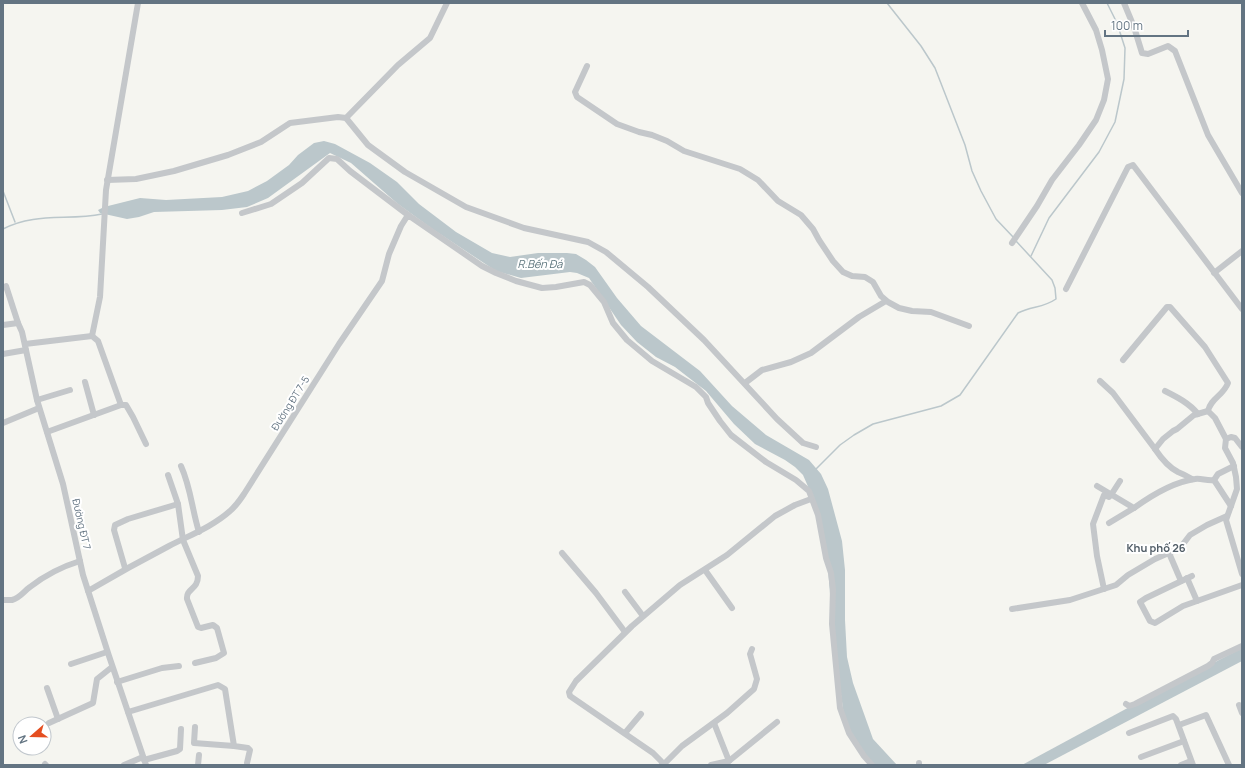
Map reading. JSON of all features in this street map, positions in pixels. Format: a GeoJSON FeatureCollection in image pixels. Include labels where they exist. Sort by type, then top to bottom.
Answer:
{"type":"FeatureCollection","features":[{"type":"Feature","properties":{"kind":"street"},"geometry":{"type":"LineString","coordinates":[[92,336],[100,297],[103,225],[107,180],[138,3]]}},
{"type":"Feature","properties":{"kind":"street"},"geometry":{"type":"LineString","coordinates":[[346,118],[398,65],[430,38],[447,3]]}},
{"type":"Feature","properties":{"kind":"street"},"geometry":{"type":"LineString","coordinates":[[1012,243],[1020,234],[1052,180],[1096,120],[1104,100],[1108,79],[1102,50],[1096,30],[1082,3]]}},
{"type":"Feature","properties":{"kind":"street"},"geometry":{"type":"LineString","coordinates":[[1124,3],[1142,53],[1148,54],[1168,46],[1175,51],[1208,135],[1242,193]]}},
{"type":"Feature","properties":{"kind":"street"},"geometry":{"type":"LineString","coordinates":[[587,66],[575,92],[577,97],[618,124],[667,141],[684,151],[740,169],[758,180],[778,201],[801,215],[813,229],[833,261],[843,272],[852,276],[865,277],[873,282],[886,301],[899,308],[912,311],[931,312],[969,326]]}},
{"type":"Feature","properties":{"kind":"street"},"geometry":{"type":"LineString","coordinates":[[107,180],[140,179],[174,171],[228,155],[260,142],[290,123],[338,116],[346,118],[368,145],[374,150],[405,172],[466,207],[524,228],[588,242],[606,252],[648,287],[704,340],[777,419],[803,443],[816,447]]}},
{"type":"Feature","properties":{"kind":"street"},"geometry":{"type":"LineString","coordinates":[[242,213],[271,204],[302,183],[323,162],[329,158],[337,159],[356,176],[408,215],[482,266],[496,273],[542,288],[584,282],[590,284],[604,302],[616,327],[627,340],[652,361],[696,387],[706,397],[708,403],[731,435],[766,462],[796,480],[809,491],[818,515],[826,558],[831,572],[833,589],[832,624],[840,708],[849,733],[864,756],[872,765]]}},
{"type":"Feature","properties":{"kind":"street"},"geometry":{"type":"LineString","coordinates":[[1066,290],[1128,167],[1133,165],[1242,309]]}},
{"type":"Feature","properties":{"kind":"street","name":"Đường ĐT 7-5"},"geometry":{"type":"LineString","coordinates":[[88,591],[125,568],[207,528],[232,510],[244,494],[339,344],[382,281],[389,254],[401,226],[408,215]]}},
{"type":"Feature","properties":{"kind":"street"},"geometry":{"type":"LineString","coordinates":[[1214,273],[1242,251]]}},
{"type":"Feature","properties":{"kind":"street","name":"Đường ĐT 7"},"geometry":{"type":"LineString","coordinates":[[6,286],[22,332],[39,408],[63,484],[88,591],[112,668],[144,761]]}},
{"type":"Feature","properties":{"kind":"street"},"geometry":{"type":"LineString","coordinates":[[745,383],[762,370],[791,362],[811,352],[859,317],[886,301]]}},
{"type":"Feature","properties":{"kind":"street"},"geometry":{"type":"LineString","coordinates":[[1123,360],[1167,307],[1170,307],[1205,346],[1228,383],[1225,390],[1210,404],[1208,411]]}},
{"type":"Feature","properties":{"kind":"street"},"geometry":{"type":"LineString","coordinates":[[3,325],[18,323]]}},
{"type":"Feature","properties":{"kind":"street"},"geometry":{"type":"LineString","coordinates":[[3,354],[26,347],[92,336]]}},
{"type":"Feature","properties":{"kind":"street"},"geometry":{"type":"LineString","coordinates":[[92,336],[98,342],[121,405]]}},
{"type":"Feature","properties":{"kind":"street"},"geometry":{"type":"LineString","coordinates":[[1100,381],[1113,393],[1162,459],[1172,468],[1192,479]]}},
{"type":"Feature","properties":{"kind":"street"},"geometry":{"type":"LineString","coordinates":[[85,382],[94,414]]}},
{"type":"Feature","properties":{"kind":"street"},"geometry":{"type":"LineString","coordinates":[[37,400],[70,390]]}},
{"type":"Feature","properties":{"kind":"street"},"geometry":{"type":"LineString","coordinates":[[1165,391],[1180,398],[1192,407],[1198,414]]}},
{"type":"Feature","properties":{"kind":"street"},"geometry":{"type":"LineString","coordinates":[[46,432],[94,414],[121,405],[126,405],[146,444]]}},
{"type":"Feature","properties":{"kind":"street"},"geometry":{"type":"LineString","coordinates":[[3,423],[39,408]]}},
{"type":"Feature","properties":{"kind":"street"},"geometry":{"type":"LineString","coordinates":[[1155,449],[1163,439],[1194,415],[1208,411]]}},
{"type":"Feature","properties":{"kind":"street"},"geometry":{"type":"LineString","coordinates":[[1208,411],[1215,418],[1226,439],[1225,448],[1234,466],[1237,489],[1226,520],[1242,574]]}},
{"type":"Feature","properties":{"kind":"street"},"geometry":{"type":"LineString","coordinates":[[1226,439],[1231,437],[1235,438],[1242,448]]}},
{"type":"Feature","properties":{"kind":"street"},"geometry":{"type":"LineString","coordinates":[[181,466],[186,478],[199,532]]}},
{"type":"Feature","properties":{"kind":"street"},"geometry":{"type":"LineString","coordinates":[[1109,523],[1150,497],[1192,479],[1198,478],[1208,481],[1214,480],[1218,474],[1234,466]]}},
{"type":"Feature","properties":{"kind":"street"},"geometry":{"type":"LineString","coordinates":[[168,476],[178,504],[183,540],[198,576],[196,586],[188,592],[187,596],[193,618],[200,628],[213,625],[217,628],[224,653],[216,658],[195,664]]}},
{"type":"Feature","properties":{"kind":"street"},"geometry":{"type":"LineString","coordinates":[[1214,480],[1230,506]]}},
{"type":"Feature","properties":{"kind":"street"},"geometry":{"type":"LineString","coordinates":[[1111,495],[1120,481]]}},
{"type":"Feature","properties":{"kind":"street"},"geometry":{"type":"LineString","coordinates":[[1097,486],[1134,508]]}},
{"type":"Feature","properties":{"kind":"street"},"geometry":{"type":"LineString","coordinates":[[1104,589],[1097,556],[1093,524],[1104,495],[1111,495]]}},
{"type":"Feature","properties":{"kind":"street"},"geometry":{"type":"LineString","coordinates":[[752,649],[750,654],[757,679],[754,689],[714,723],[682,746],[663,765],[653,753],[570,696],[569,692],[576,681],[625,632],[680,585],[728,555],[775,516],[795,505],[811,499]]}},
{"type":"Feature","properties":{"kind":"street"},"geometry":{"type":"LineString","coordinates":[[125,568],[114,530],[115,525],[128,519],[178,504]]}},
{"type":"Feature","properties":{"kind":"street"},"geometry":{"type":"LineString","coordinates":[[1012,609],[1070,600],[1116,585],[1128,575],[1155,559],[1180,548],[1190,535],[1227,516]]}},
{"type":"Feature","properties":{"kind":"street"},"geometry":{"type":"LineString","coordinates":[[562,553],[625,632]]}},
{"type":"Feature","properties":{"kind":"street"},"geometry":{"type":"LineString","coordinates":[[1169,553],[1187,578],[1197,601]]}},
{"type":"Feature","properties":{"kind":"street"},"geometry":{"type":"LineString","coordinates":[[3,600],[13,600],[29,587],[69,564],[80,561]]}},
{"type":"Feature","properties":{"kind":"street"},"geometry":{"type":"LineString","coordinates":[[705,570],[732,608]]}},
{"type":"Feature","properties":{"kind":"street"},"geometry":{"type":"LineString","coordinates":[[1187,578],[1140,602],[1150,621],[1155,623],[1183,606],[1242,585]]}},
{"type":"Feature","properties":{"kind":"street"},"geometry":{"type":"LineString","coordinates":[[625,592],[643,616]]}},
{"type":"Feature","properties":{"kind":"street"},"geometry":{"type":"LineString","coordinates":[[1126,704],[1129,706],[1135,704],[1208,666],[1214,659],[1242,646]]}},
{"type":"Feature","properties":{"kind":"street"},"geometry":{"type":"LineString","coordinates":[[71,664],[107,652]]}},
{"type":"Feature","properties":{"kind":"street"},"geometry":{"type":"LineString","coordinates":[[117,682],[162,668],[179,666]]}},
{"type":"Feature","properties":{"kind":"street"},"geometry":{"type":"LineString","coordinates":[[52,721],[93,703],[97,679],[112,668]]}},
{"type":"Feature","properties":{"kind":"street"},"geometry":{"type":"LineString","coordinates":[[128,712],[218,685],[225,689],[234,746]]}},
{"type":"Feature","properties":{"kind":"street"},"geometry":{"type":"LineString","coordinates":[[47,688],[58,719]]}},
{"type":"Feature","properties":{"kind":"street"},"geometry":{"type":"LineString","coordinates":[[1239,705],[1242,713]]}},
{"type":"Feature","properties":{"kind":"street"},"geometry":{"type":"LineString","coordinates":[[625,733],[642,714]]}},
{"type":"Feature","properties":{"kind":"street"},"geometry":{"type":"LineString","coordinates":[[1179,725],[1206,715],[1229,765]]}},
{"type":"Feature","properties":{"kind":"street"},"geometry":{"type":"LineString","coordinates":[[1129,733],[1173,716],[1179,725],[1192,763],[1181,765]]}},
{"type":"Feature","properties":{"kind":"street"},"geometry":{"type":"LineString","coordinates":[[712,765],[729,762],[777,722]]}},
{"type":"Feature","properties":{"kind":"street"},"geometry":{"type":"LineString","coordinates":[[714,723],[729,762]]}},
{"type":"Feature","properties":{"kind":"street"},"geometry":{"type":"LineString","coordinates":[[194,727],[194,743],[248,748],[250,750],[247,763]]}},
{"type":"Feature","properties":{"kind":"street"},"geometry":{"type":"LineString","coordinates":[[124,765],[144,761],[177,751],[180,749],[181,729]]}},
{"type":"Feature","properties":{"kind":"street"},"geometry":{"type":"LineString","coordinates":[[1141,757],[1184,741]]}},
{"type":"Feature","properties":{"kind":"street"},"geometry":{"type":"LineString","coordinates":[[198,765],[199,755]]}},
{"type":"Feature","properties":{"kind":"water","name":"R.Bến Đá"},"geometry":{"type":"Polygon","coordinates":[[[324,141],[335,144],[370,163],[397,182],[419,204],[456,232],[492,253],[510,257],[538,253],[567,253],[576,254],[586,260],[595,267],[617,298],[641,326],[700,371],[732,406],[766,435],[809,460],[821,474],[828,489],[842,541],[845,570],[847,657],[853,683],[873,739],[897,765],[874,765],[857,745],[844,716],[834,644],[828,569],[813,498],[803,475],[785,460],[755,444],[734,424],[706,391],[675,367],[656,357],[637,342],[621,325],[589,278],[570,272],[521,278],[496,271],[398,204],[351,163],[330,153],[268,198],[247,207],[222,210],[154,212],[127,219],[100,213],[98,210],[104,207],[140,198],[166,200],[222,197],[248,191],[267,181],[289,165],[298,155],[314,143],[324,141]]]}},
{"type":"Feature","properties":{"kind":"water"},"geometry":{"type":"Polygon","coordinates":[[[1242,648],[1242,661],[1044,765],[1022,765],[1148,697],[1242,648]]]}},
{"type":"Feature","properties":{"kind":"waterway"},"geometry":{"type":"LineString","coordinates":[[887,3],[921,46],[935,68],[965,145],[972,171],[981,191],[996,219],[1014,238]]}},
{"type":"Feature","properties":{"kind":"waterway"},"geometry":{"type":"LineString","coordinates":[[1031,256],[1049,218],[1099,152],[1115,122],[1124,79],[1125,48],[1117,23],[1107,3]]}},
{"type":"Feature","properties":{"kind":"waterway"},"geometry":{"type":"LineString","coordinates":[[3,191],[15,222]]}},
{"type":"Feature","properties":{"kind":"waterway"},"geometry":{"type":"LineString","coordinates":[[3,229],[27,220],[102,214]]}},
{"type":"Feature","properties":{"kind":"waterway"},"geometry":{"type":"LineString","coordinates":[[816,469],[840,445],[873,424],[941,406],[960,395],[1018,313],[1047,304],[1056,299],[1055,288],[1052,280],[1016,241]]}},
{"type":"Feature","properties":{"kind":"district","name":"Khu phố 26"},"geometry":{"type":"Point","coordinates":[1156,548]}}]}
